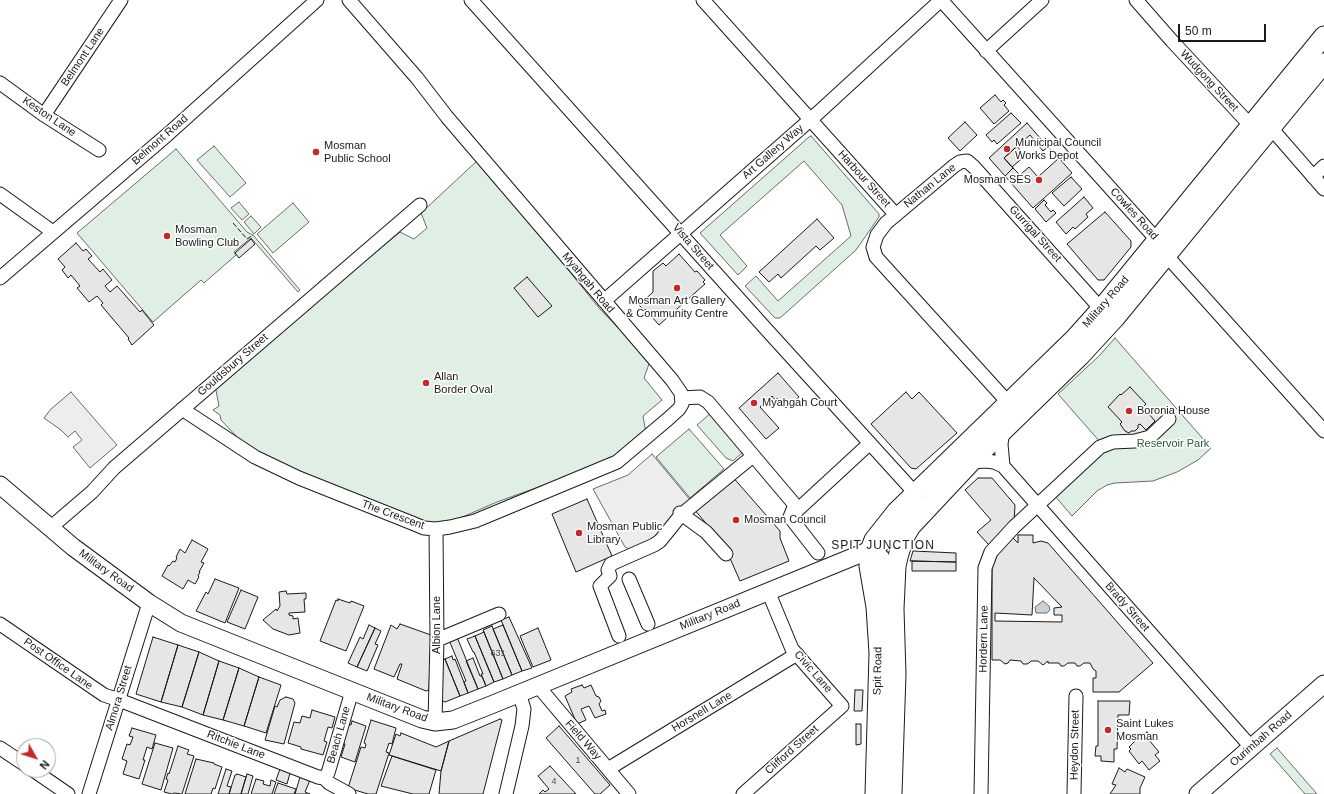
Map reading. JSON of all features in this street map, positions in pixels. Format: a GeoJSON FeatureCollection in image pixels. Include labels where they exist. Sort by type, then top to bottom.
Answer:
{"type":"FeatureCollection","features":[{"type":"Feature","properties":{"kind":"highway","name":"Military Road"},"geometry":{"type":"LineString","coordinates":[[870,550],[874,540],[883,527],[915,493],[1014,408],[1080,356],[1115,318],[1162,247],[1251,126],[1324,36]]}},
{"type":"Feature","properties":{"kind":"highway","name":"Military Road"},"geometry":{"type":"LineString","coordinates":[[899,553],[905,536],[911,526],[945,489],[1003,431],[1014,408],[1074,339],[1101,309],[1162,247],[1271,128],[1324,63]]}},
{"type":"Feature","properties":{"kind":"highway","name":"Spit Road"},"geometry":{"type":"LineString","coordinates":[[870,550],[869,572],[877,613],[879,653],[875,794]]}},
{"type":"Feature","properties":{"kind":"highway","name":"Spit Road"},"geometry":{"type":"LineString","coordinates":[[892,794],[896,674],[894,609],[896,566],[899,553]]}},
{"type":"Feature","properties":{"kind":"main road","name":"Military Road"},"geometry":{"type":"LineString","coordinates":[[0,485],[73,547],[149,603],[181,623],[422,719],[435,722],[453,720],[870,550],[884,541],[916,507],[931,496],[945,489]]}},
{"type":"Feature","properties":{"kind":"main road"},"geometry":{"type":"LineString","coordinates":[[870,550],[880,558],[884,567],[894,609]]}},
{"type":"Feature","properties":{"kind":"main road","name":"Ourimbah Road"},"geometry":{"type":"LineString","coordinates":[[1198,794],[1324,684]]}},
{"type":"Feature","properties":{"kind":"street","name":"Belmont Lane"},"geometry":{"type":"LineString","coordinates":[[44,115],[121,0]]}},
{"type":"Feature","properties":{"kind":"street","name":"Belmont Road"},"geometry":{"type":"LineString","coordinates":[[0,278],[167,135],[318,0]]}},
{"type":"Feature","properties":{"kind":"street","name":"Myahgah Road"},"geometry":{"type":"LineString","coordinates":[[349,0],[417,78],[447,117],[672,380],[679,390],[682,398]]}},
{"type":"Feature","properties":{"kind":"street","name":"Vista Street"},"geometry":{"type":"LineString","coordinates":[[471,0],[869,444],[915,493]]}},
{"type":"Feature","properties":{"kind":"street","name":"Harbour Street"},"geometry":{"type":"LineString","coordinates":[[703,0],[896,215],[886,223],[877,235],[873,247],[876,257],[1014,408]]}},
{"type":"Feature","properties":{"kind":"street","name":"Art Gallery Way"},"geometry":{"type":"LineString","coordinates":[[604,301],[810,120],[941,0]]}},
{"type":"Feature","properties":{"kind":"street","name":"Cowles Road"},"geometry":{"type":"LineString","coordinates":[[941,0],[1324,431]]}},
{"type":"Feature","properties":{"kind":"street"},"geometry":{"type":"LineString","coordinates":[[986,51],[1042,0]]}},
{"type":"Feature","properties":{"kind":"street","name":"Wudgong Street"},"geometry":{"type":"LineString","coordinates":[[1136,0],[1172,42],[1251,126]]}},
{"type":"Feature","properties":{"kind":"street","name":"Keston Lane"},"geometry":{"type":"LineString","coordinates":[[0,83],[44,115],[99,150]]}},
{"type":"Feature","properties":{"kind":"street"},"geometry":{"type":"LineString","coordinates":[[1271,128],[1324,189]]}},
{"type":"Feature","properties":{"kind":"street","name":"Nathan Lane"},"geometry":{"type":"LineString","coordinates":[[896,215],[954,166],[960,162],[967,161]]}},
{"type":"Feature","properties":{"kind":"street","name":"Gurrigal Street"},"geometry":{"type":"LineString","coordinates":[[967,161],[1101,309]]}},
{"type":"Feature","properties":{"kind":"street"},"geometry":{"type":"LineString","coordinates":[[1313,176],[1324,166]]}},
{"type":"Feature","properties":{"kind":"street"},"geometry":{"type":"LineString","coordinates":[[0,194],[53,232]]}},
{"type":"Feature","properties":{"kind":"street","name":"Gouldsbury Street"},"geometry":{"type":"LineString","coordinates":[[50,528],[92,492],[114,468],[420,205]]}},
{"type":"Feature","properties":{"kind":"street"},"geometry":{"type":"LineString","coordinates":[[682,398],[700,397],[708,402],[795,505],[790,517]]}},
{"type":"Feature","properties":{"kind":"street","name":"The Crescent"},"geometry":{"type":"LineString","coordinates":[[182,409],[255,457],[292,475],[424,528],[436,529],[475,521],[616,462],[679,409],[682,404],[682,398]]}},
{"type":"Feature","properties":{"kind":"street","name":"Hordern Lane"},"geometry":{"type":"LineString","coordinates":[[981,794],[985,568],[991,552],[1014,527],[1100,447],[1112,442],[1135,441],[1150,437],[1169,419]]}},
{"type":"Feature","properties":{"kind":"street"},"geometry":{"type":"LineString","coordinates":[[972,462],[994,462],[1003,466],[1001,444],[1003,431]]}},
{"type":"Feature","properties":{"kind":"street"},"geometry":{"type":"LineString","coordinates":[[790,517],[869,444]]}},
{"type":"Feature","properties":{"kind":"street"},"geometry":{"type":"LineString","coordinates":[[619,636],[600,586],[610,576],[608,570],[610,564],[660,541],[683,513],[753,456]]}},
{"type":"Feature","properties":{"kind":"street","name":"Brady Street"},"geometry":{"type":"LineString","coordinates":[[1003,466],[1251,747]]}},
{"type":"Feature","properties":{"kind":"street"},"geometry":{"type":"LineString","coordinates":[[683,513],[706,532],[726,554]]}},
{"type":"Feature","properties":{"kind":"street"},"geometry":{"type":"LineString","coordinates":[[790,517],[818,553]]}},
{"type":"Feature","properties":{"kind":"street","name":"Albion Lane"},"geometry":{"type":"LineString","coordinates":[[435,722],[437,640],[436,529]]}},
{"type":"Feature","properties":{"kind":"street"},"geometry":{"type":"LineString","coordinates":[[628,579],[648,624]]}},
{"type":"Feature","properties":{"kind":"street","name":"Civic Lane"},"geometry":{"type":"LineString","coordinates":[[768,591],[792,649],[842,706]]}},
{"type":"Feature","properties":{"kind":"street","name":"Almora Street"},"geometry":{"type":"LineString","coordinates":[[89,794],[149,603]]}},
{"type":"Feature","properties":{"kind":"street"},"geometry":{"type":"LineString","coordinates":[[437,640],[499,614]]}},
{"type":"Feature","properties":{"kind":"street","name":"Post Office Lane"},"geometry":{"type":"LineString","coordinates":[[0,624],[104,695],[119,700]]}},
{"type":"Feature","properties":{"kind":"street","name":"Horsnell Lane"},"geometry":{"type":"LineString","coordinates":[[608,769],[797,654]]}},
{"type":"Feature","properties":{"kind":"street","name":"Field Way"},"geometry":{"type":"LineString","coordinates":[[538,686],[629,794]]}},
{"type":"Feature","properties":{"kind":"street","name":"Beach Lane"},"geometry":{"type":"LineString","coordinates":[[324,778],[328,773],[352,691]]}},
{"type":"Feature","properties":{"kind":"street"},"geometry":{"type":"LineString","coordinates":[[506,794],[522,726],[524,709],[519,693]]}},
{"type":"Feature","properties":{"kind":"street","name":"Heydon Street"},"geometry":{"type":"LineString","coordinates":[[1074,794],[1076,696]]}},
{"type":"Feature","properties":{"kind":"street","name":"Ritchie Lane"},"geometry":{"type":"LineString","coordinates":[[119,700],[324,778],[329,783],[349,794]]}},
{"type":"Feature","properties":{"kind":"street","name":"Clifford Street"},"geometry":{"type":"LineString","coordinates":[[743,794],[842,706]]}},
{"type":"Feature","properties":{"kind":"street"},"geometry":{"type":"LineString","coordinates":[[0,748],[16,759]]}},
{"type":"Feature","properties":{"kind":"street"},"geometry":{"type":"LineString","coordinates":[[45,778],[68,794]]}},
{"type":"Feature","properties":{"kind":"green space"},"geometry":{"type":"Polygon","coordinates":[[[811,136],[879,214],[879,217],[856,250],[780,318],[775,318],[745,286],[756,276],[778,301],[851,236],[842,205],[804,161],[720,235],[747,266],[738,275],[700,233],[811,136]]]}},
{"type":"Feature","properties":{"kind":"green space"},"geometry":{"type":"Polygon","coordinates":[[[214,146],[246,183],[230,197],[197,160],[214,146]]]}},
{"type":"Feature","properties":{"kind":"green space","name":"Mosman Bowling Club"},"geometry":{"type":"Polygon","coordinates":[[[176,149],[247,232],[253,235],[300,290],[298,292],[251,238],[234,252],[236,255],[204,283],[201,280],[153,322],[77,233],[176,149]]]}},
{"type":"Feature","properties":{"kind":"green space"},"geometry":{"type":"Polygon","coordinates":[[[479,159],[599,308],[650,361],[644,378],[662,400],[643,416],[646,433],[617,456],[599,465],[497,502],[428,532],[256,457],[221,420],[220,415],[213,410],[219,406],[215,385],[400,232],[414,239],[427,228],[421,213],[479,159]]]}},
{"type":"Feature","properties":{"kind":"green space"},"geometry":{"type":"Polygon","coordinates":[[[239,202],[249,214],[242,220],[231,208],[239,202]]]}},
{"type":"Feature","properties":{"kind":"green space"},"geometry":{"type":"Polygon","coordinates":[[[293,203],[309,222],[273,253],[257,234],[293,203]]]}},
{"type":"Feature","properties":{"kind":"green space"},"geometry":{"type":"Polygon","coordinates":[[[251,216],[261,227],[254,234],[244,222],[251,216]]]}},
{"type":"Feature","properties":{"kind":"green space","name":"Reservoir Park"},"geometry":{"type":"Polygon","coordinates":[[[1115,338],[1211,448],[1198,460],[1177,472],[1153,481],[1115,483],[1107,485],[1097,491],[1072,516],[1055,496],[1101,443],[1058,394],[1099,356],[1115,338]]]}},
{"type":"Feature","properties":{"kind":"green space"},"geometry":{"type":"Polygon","coordinates":[[[712,412],[745,450],[733,461],[726,458],[697,425],[712,412]]]}},
{"type":"Feature","properties":{"kind":"green space"},"geometry":{"type":"Polygon","coordinates":[[[689,429],[724,469],[690,498],[656,457],[689,429]]]}},
{"type":"Feature","properties":{"kind":"green space"},"geometry":{"type":"Polygon","coordinates":[[[1277,748],[1317,794],[1305,794],[1270,754],[1277,748]]]}},
{"type":"Feature","properties":{"kind":"shaded area"},"geometry":{"type":"Polygon","coordinates":[[[71,392],[117,445],[90,468],[73,447],[82,440],[75,431],[68,437],[44,418],[51,409],[71,392]]]}},
{"type":"Feature","properties":{"kind":"shaded area"},"geometry":{"type":"Polygon","coordinates":[[[652,454],[691,501],[657,540],[631,550],[625,547],[593,489],[628,475],[652,454]]]}},
{"type":"Feature","properties":{"kind":"shaded area"},"geometry":{"type":"Polygon","coordinates":[[[1043,601],[1049,606],[1050,610],[1047,613],[1036,613],[1035,607],[1043,601]]]}},
{"type":"Feature","properties":{"kind":"building"},"geometry":{"type":"Polygon","coordinates":[[[995,95],[1001,102],[1003,100],[1006,103],[1004,105],[1009,111],[994,124],[980,108],[995,95]]]}},
{"type":"Feature","properties":{"kind":"building"},"geometry":{"type":"Polygon","coordinates":[[[1011,113],[1021,123],[997,144],[994,140],[992,142],[986,135],[1011,113]]]}},
{"type":"Feature","properties":{"kind":"building"},"geometry":{"type":"Polygon","coordinates":[[[965,122],[977,135],[960,151],[948,138],[965,122]]]}},
{"type":"Feature","properties":{"kind":"building","name":"Municipal Council Works Depot"},"geometry":{"type":"Polygon","coordinates":[[[1027,123],[1048,147],[1043,151],[1030,135],[1004,158],[1013,168],[1005,176],[989,158],[1027,123]]]}},
{"type":"Feature","properties":{"kind":"building"},"geometry":{"type":"Polygon","coordinates":[[[1017,146],[1025,156],[1012,167],[1004,158],[1017,146]]]}},
{"type":"Feature","properties":{"kind":"building","name":"Mosman SES"},"geometry":{"type":"Polygon","coordinates":[[[1059,158],[1072,173],[1033,208],[1011,183],[1029,167],[1038,177],[1059,158]]]}},
{"type":"Feature","properties":{"kind":"building"},"geometry":{"type":"Polygon","coordinates":[[[1013,168],[1020,175],[1011,183],[1005,176],[1013,168]]]}},
{"type":"Feature","properties":{"kind":"building"},"geometry":{"type":"Polygon","coordinates":[[[1071,177],[1082,189],[1064,206],[1052,193],[1071,177]]]}},
{"type":"Feature","properties":{"kind":"building"},"geometry":{"type":"Polygon","coordinates":[[[1084,197],[1093,208],[1086,214],[1088,217],[1075,229],[1073,227],[1066,234],[1056,222],[1084,197]]]}},
{"type":"Feature","properties":{"kind":"building"},"geometry":{"type":"Polygon","coordinates":[[[1044,200],[1047,203],[1045,205],[1051,212],[1053,210],[1056,213],[1046,222],[1035,209],[1044,200]]]}},
{"type":"Feature","properties":{"kind":"building"},"geometry":{"type":"Polygon","coordinates":[[[1105,212],[1131,241],[1131,247],[1104,280],[1098,280],[1067,244],[1105,212]]]}},
{"type":"Feature","properties":{"kind":"building"},"geometry":{"type":"Polygon","coordinates":[[[817,219],[834,238],[820,250],[816,246],[781,278],[778,274],[769,282],[759,272],[817,219]]]}},
{"type":"Feature","properties":{"kind":"building"},"geometry":{"type":"Polygon","coordinates":[[[251,239],[255,244],[239,258],[235,253],[251,239]]]}},
{"type":"Feature","properties":{"kind":"building"},"geometry":{"type":"Polygon","coordinates":[[[76,243],[83,251],[86,249],[92,256],[88,259],[100,272],[103,269],[112,280],[105,286],[110,292],[117,286],[140,312],[142,310],[154,325],[132,345],[128,339],[129,338],[101,305],[103,303],[97,296],[89,302],[77,288],[80,286],[71,275],[68,278],[62,270],[65,267],[58,259],[76,243]]]}},
{"type":"Feature","properties":{"kind":"building","name":"Mosman Art Gallery & Community Centre"},"geometry":{"type":"Polygon","coordinates":[[[679,254],[695,272],[697,271],[705,280],[703,282],[705,284],[659,325],[645,309],[644,310],[639,305],[653,292],[653,271],[663,263],[666,266],[679,254]]]}},
{"type":"Feature","properties":{"kind":"building"},"geometry":{"type":"Polygon","coordinates":[[[527,277],[552,306],[538,317],[514,288],[527,277]]]}},
{"type":"Feature","properties":{"kind":"building","name":"Myahgah Court"},"geometry":{"type":"Polygon","coordinates":[[[778,373],[799,397],[786,408],[777,398],[775,400],[772,396],[760,407],[779,428],[766,439],[739,408],[778,373]]]}},
{"type":"Feature","properties":{"kind":"building","name":"Boronia House"},"geometry":{"type":"Polygon","coordinates":[[[1130,387],[1146,404],[1143,407],[1155,421],[1146,430],[1140,424],[1135,431],[1131,431],[1129,433],[1125,431],[1120,424],[1122,422],[1108,407],[1120,394],[1121,395],[1130,387]]]}},
{"type":"Feature","properties":{"kind":"building"},"geometry":{"type":"Polygon","coordinates":[[[906,392],[912,399],[919,392],[957,433],[916,469],[911,468],[871,424],[906,392]]]}},
{"type":"Feature","properties":{"kind":"building","name":"Mosman Council"},"geometry":{"type":"Polygon","coordinates":[[[731,475],[780,531],[780,538],[789,561],[740,581],[729,556],[733,555],[693,508],[731,475]]]}},
{"type":"Feature","properties":{"kind":"building"},"geometry":{"type":"Polygon","coordinates":[[[978,478],[992,478],[1015,505],[1014,522],[989,545],[977,532],[991,520],[965,490],[978,478]]]}},
{"type":"Feature","properties":{"kind":"building"},"geometry":{"type":"Polygon","coordinates":[[[587,499],[612,556],[576,572],[552,514],[587,499]]]}},
{"type":"Feature","properties":{"kind":"building"},"geometry":{"type":"Polygon","coordinates":[[[1018,535],[1033,535],[1033,543],[1041,541],[1048,543],[1153,663],[1119,692],[1093,692],[1093,678],[1096,678],[1096,671],[1090,663],[1084,663],[1077,666],[1075,663],[1068,663],[1061,666],[1059,663],[1048,663],[1048,661],[1043,665],[1038,661],[1031,661],[1027,664],[1023,664],[1021,661],[1010,660],[1005,664],[1000,660],[992,660],[992,558],[1013,538],[1018,543],[1018,535]],[[1034,578],[1032,615],[995,613],[995,621],[1062,622],[1062,615],[1054,615],[1054,608],[1062,607],[1034,578]]]}},
{"type":"Feature","properties":{"kind":"building"},"geometry":{"type":"Polygon","coordinates":[[[192,540],[208,549],[201,562],[204,563],[195,584],[188,580],[183,589],[162,576],[168,565],[169,566],[173,561],[175,562],[180,549],[185,553],[192,540]]]}},
{"type":"Feature","properties":{"kind":"building"},"geometry":{"type":"Polygon","coordinates":[[[913,551],[956,553],[956,562],[910,561],[913,551]]]}},
{"type":"Feature","properties":{"kind":"building"},"geometry":{"type":"Polygon","coordinates":[[[912,561],[956,562],[956,571],[912,571],[912,561]]]}},
{"type":"Feature","properties":{"kind":"building"},"geometry":{"type":"Polygon","coordinates":[[[215,579],[239,588],[225,623],[196,611],[206,592],[208,594],[215,579]]]}},
{"type":"Feature","properties":{"kind":"building"},"geometry":{"type":"Polygon","coordinates":[[[241,590],[258,597],[245,629],[227,622],[241,590]]]}},
{"type":"Feature","properties":{"kind":"building"},"geometry":{"type":"Polygon","coordinates":[[[286,591],[287,594],[306,593],[306,599],[304,599],[305,612],[289,613],[289,615],[293,616],[293,619],[298,618],[300,633],[289,635],[273,629],[263,620],[276,609],[277,611],[280,606],[279,592],[286,591]]]}},
{"type":"Feature","properties":{"kind":"building"},"geometry":{"type":"Polygon","coordinates":[[[338,599],[350,603],[351,601],[364,606],[346,651],[320,641],[336,600],[338,601],[338,599]]]}},
{"type":"Feature","properties":{"kind":"building"},"geometry":{"type":"Polygon","coordinates":[[[509,617],[532,668],[522,671],[501,620],[509,617]]]}},
{"type":"Feature","properties":{"kind":"building"},"geometry":{"type":"Polygon","coordinates":[[[400,624],[431,635],[429,690],[426,691],[397,679],[402,664],[400,664],[394,677],[374,669],[391,625],[397,629],[400,624]]]}},
{"type":"Feature","properties":{"kind":"building"},"geometry":{"type":"Polygon","coordinates":[[[369,625],[375,628],[357,667],[348,663],[360,637],[363,639],[369,625]]]}},
{"type":"Feature","properties":{"kind":"building"},"geometry":{"type":"Polygon","coordinates":[[[503,625],[522,671],[512,675],[493,629],[503,625]]]}},
{"type":"Feature","properties":{"kind":"building"},"geometry":{"type":"Polygon","coordinates":[[[492,626],[512,675],[503,679],[483,630],[492,626]]]}},
{"type":"Feature","properties":{"kind":"building"},"geometry":{"type":"Polygon","coordinates":[[[375,628],[381,631],[375,644],[378,645],[367,671],[357,667],[375,628]]]}},
{"type":"Feature","properties":{"kind":"building"},"geometry":{"type":"Polygon","coordinates":[[[538,628],[551,660],[533,667],[520,636],[538,628]]]}},
{"type":"Feature","properties":{"kind":"building"},"geometry":{"type":"Polygon","coordinates":[[[484,632],[503,679],[494,682],[475,636],[484,632]]]}},
{"type":"Feature","properties":{"kind":"building"},"geometry":{"type":"Polygon","coordinates":[[[475,636],[494,682],[486,686],[481,674],[483,674],[467,639],[475,636]]]}},
{"type":"Feature","properties":{"kind":"building"},"geometry":{"type":"Polygon","coordinates":[[[153,637],[178,645],[161,702],[136,694],[153,637]]]}},
{"type":"Feature","properties":{"kind":"building"},"geometry":{"type":"Polygon","coordinates":[[[457,637],[478,689],[468,693],[464,682],[466,681],[449,640],[457,637]]]}},
{"type":"Feature","properties":{"kind":"building"},"geometry":{"type":"Polygon","coordinates":[[[178,645],[199,652],[182,707],[161,702],[178,645]]]}},
{"type":"Feature","properties":{"kind":"building"},"geometry":{"type":"Polygon","coordinates":[[[199,652],[219,661],[203,715],[182,707],[199,652]]]}},
{"type":"Feature","properties":{"kind":"building"},"geometry":{"type":"Polygon","coordinates":[[[452,656],[453,660],[455,659],[468,693],[460,696],[445,659],[452,656]]]}},
{"type":"Feature","properties":{"kind":"building"},"geometry":{"type":"Polygon","coordinates":[[[473,658],[480,676],[482,676],[486,686],[478,689],[466,661],[473,658]]]}},
{"type":"Feature","properties":{"kind":"building"},"geometry":{"type":"Polygon","coordinates":[[[445,659],[460,696],[445,702],[440,700],[440,661],[445,659]]]}},
{"type":"Feature","properties":{"kind":"building"},"geometry":{"type":"Polygon","coordinates":[[[219,661],[239,668],[223,720],[203,715],[219,661]]]}},
{"type":"Feature","properties":{"kind":"building"},"geometry":{"type":"Polygon","coordinates":[[[239,668],[259,677],[244,726],[223,720],[239,668]]]}},
{"type":"Feature","properties":{"kind":"building"},"geometry":{"type":"Polygon","coordinates":[[[259,677],[281,685],[266,733],[244,726],[259,677]]]}},
{"type":"Feature","properties":{"kind":"building"},"geometry":{"type":"Polygon","coordinates":[[[582,685],[584,688],[591,685],[596,696],[599,697],[601,701],[599,704],[602,711],[605,710],[606,714],[595,718],[589,706],[581,709],[586,720],[577,724],[565,696],[572,692],[571,689],[582,685]]]}},
{"type":"Feature","properties":{"kind":"building"},"geometry":{"type":"Polygon","coordinates":[[[855,690],[863,690],[862,711],[854,711],[855,690]]]}},
{"type":"Feature","properties":{"kind":"building"},"geometry":{"type":"Polygon","coordinates":[[[286,697],[293,699],[295,703],[284,744],[265,740],[275,706],[277,707],[280,700],[286,697]]]}},
{"type":"Feature","properties":{"kind":"building","name":"Saint Lukes Mosman"},"geometry":{"type":"Polygon","coordinates":[[[1098,701],[1130,701],[1129,715],[1118,715],[1117,749],[1114,749],[1114,762],[1101,761],[1101,756],[1095,756],[1096,746],[1098,746],[1098,701]]]}},
{"type":"Feature","properties":{"kind":"building"},"geometry":{"type":"Polygon","coordinates":[[[312,710],[335,717],[332,728],[328,727],[324,741],[327,742],[323,755],[301,749],[301,747],[288,743],[294,722],[300,723],[302,716],[310,718],[312,710]]]}},
{"type":"Feature","properties":{"kind":"building"},"geometry":{"type":"Polygon","coordinates":[[[500,719],[502,720],[483,794],[439,794],[441,771],[449,741],[500,719]]]}},
{"type":"Feature","properties":{"kind":"building"},"geometry":{"type":"Polygon","coordinates":[[[371,720],[396,728],[392,744],[389,743],[386,752],[389,753],[376,794],[368,794],[348,788],[361,747],[365,748],[366,744],[364,743],[371,720]]]}},
{"type":"Feature","properties":{"kind":"building"},"geometry":{"type":"Polygon","coordinates":[[[352,721],[366,726],[355,762],[341,757],[345,744],[342,743],[348,724],[351,725],[352,721]]]}},
{"type":"Feature","properties":{"kind":"building"},"geometry":{"type":"Polygon","coordinates":[[[856,724],[861,724],[861,744],[856,745],[856,724]]]}},
{"type":"Feature","properties":{"kind":"building"},"geometry":{"type":"Polygon","coordinates":[[[559,726],[610,785],[600,794],[595,794],[546,738],[559,726]]]}},
{"type":"Feature","properties":{"kind":"building"},"geometry":{"type":"Polygon","coordinates":[[[132,728],[156,735],[152,749],[147,747],[143,760],[145,760],[139,779],[123,774],[127,761],[122,759],[127,744],[130,745],[133,737],[129,736],[132,728]]]}},
{"type":"Feature","properties":{"kind":"building"},"geometry":{"type":"Polygon","coordinates":[[[1147,732],[1152,738],[1149,740],[1159,752],[1155,755],[1160,761],[1149,770],[1142,761],[1139,764],[1129,751],[1131,749],[1129,747],[1135,741],[1134,740],[1138,737],[1139,739],[1147,732]]]}},
{"type":"Feature","properties":{"kind":"building"},"geometry":{"type":"Polygon","coordinates":[[[401,733],[436,747],[449,741],[441,771],[389,755],[396,734],[400,736],[401,733]]]}},
{"type":"Feature","properties":{"kind":"building"},"geometry":{"type":"Polygon","coordinates":[[[155,743],[173,748],[161,790],[142,784],[155,743]]]}},
{"type":"Feature","properties":{"kind":"building"},"geometry":{"type":"Polygon","coordinates":[[[178,746],[189,750],[187,754],[194,756],[182,794],[172,794],[164,792],[168,780],[166,779],[178,746]]]}},
{"type":"Feature","properties":{"kind":"building"},"geometry":{"type":"Polygon","coordinates":[[[392,756],[436,770],[429,794],[413,794],[381,786],[392,756]]]}},
{"type":"Feature","properties":{"kind":"building"},"geometry":{"type":"Polygon","coordinates":[[[196,759],[214,763],[222,767],[215,789],[213,788],[211,794],[185,794],[196,759]]]}},
{"type":"Feature","properties":{"kind":"building"},"geometry":{"type":"Polygon","coordinates":[[[550,766],[576,794],[539,794],[543,790],[545,792],[549,789],[538,776],[550,766]]]}},
{"type":"Feature","properties":{"kind":"building","name":"Saint Lukes Mosman"},"geometry":{"type":"Polygon","coordinates":[[[1119,768],[1125,772],[1127,769],[1145,777],[1140,788],[1140,794],[1110,794],[1116,785],[1112,784],[1119,768]]]}},
{"type":"Feature","properties":{"kind":"building"},"geometry":{"type":"Polygon","coordinates":[[[226,769],[232,771],[227,786],[231,787],[229,794],[218,794],[226,769]]]}},
{"type":"Feature","properties":{"kind":"building"},"geometry":{"type":"Polygon","coordinates":[[[280,769],[290,773],[287,784],[276,780],[280,769]]]}},
{"type":"Feature","properties":{"kind":"building"},"geometry":{"type":"Polygon","coordinates":[[[237,774],[246,777],[241,794],[229,794],[235,775],[237,774]]]}},
{"type":"Feature","properties":{"kind":"building"},"geometry":{"type":"Polygon","coordinates":[[[247,774],[253,776],[248,794],[241,794],[247,774]]]}},
{"type":"Feature","properties":{"kind":"building"},"geometry":{"type":"Polygon","coordinates":[[[300,777],[310,780],[305,792],[310,794],[295,794],[300,777]]]}},
{"type":"Feature","properties":{"kind":"building"},"geometry":{"type":"Polygon","coordinates":[[[256,779],[264,781],[263,784],[270,786],[271,780],[276,782],[272,794],[251,794],[256,779]]]}},
{"type":"Feature","properties":{"kind":"building"},"geometry":{"type":"Polygon","coordinates":[[[278,783],[296,789],[294,794],[274,794],[278,783]]]}},
{"type":"Feature","properties":{"kind":"fence"},"geometry":{"type":"LineString","coordinates":[[1048,147],[1059,158]]}},
{"type":"Feature","properties":{"kind":"fence"},"geometry":{"type":"LineString","coordinates":[[233,223],[247,239],[253,235]]}},
{"type":"Feature","properties":{"kind":"place","name":"Municipal Council Works Depot"},"geometry":{"type":"Point","coordinates":[1007,149]}},
{"type":"Feature","properties":{"kind":"place","name":"Mosman Public School"},"geometry":{"type":"Point","coordinates":[316,152]}},
{"type":"Feature","properties":{"kind":"place","name":"Mosman SES"},"geometry":{"type":"Point","coordinates":[1039,180]}},
{"type":"Feature","properties":{"kind":"place","name":"Mosman Bowling Club"},"geometry":{"type":"Point","coordinates":[167,236]}},
{"type":"Feature","properties":{"kind":"place","name":"Mosman Art Gallery & Community Centre"},"geometry":{"type":"Point","coordinates":[677,288]}},
{"type":"Feature","properties":{"kind":"place","name":"Allan Border Oval"},"geometry":{"type":"Point","coordinates":[426,383]}},
{"type":"Feature","properties":{"kind":"place","name":"Myahgah Court"},"geometry":{"type":"Point","coordinates":[754,403]}},
{"type":"Feature","properties":{"kind":"place","name":"Boronia House"},"geometry":{"type":"Point","coordinates":[1129,411]}},
{"type":"Feature","properties":{"kind":"place","name":"Mosman Council"},"geometry":{"type":"Point","coordinates":[736,520]}},
{"type":"Feature","properties":{"kind":"place","name":"Mosman Public Library"},"geometry":{"type":"Point","coordinates":[579,533]}},
{"type":"Feature","properties":{"kind":"place","name":"Saint Lukes Mosman"},"geometry":{"type":"Point","coordinates":[1108,730]}},
{"type":"Feature","properties":{"kind":"district","name":"SPIT JUNCTION"},"geometry":{"type":"Point","coordinates":[883,546]}}]}
